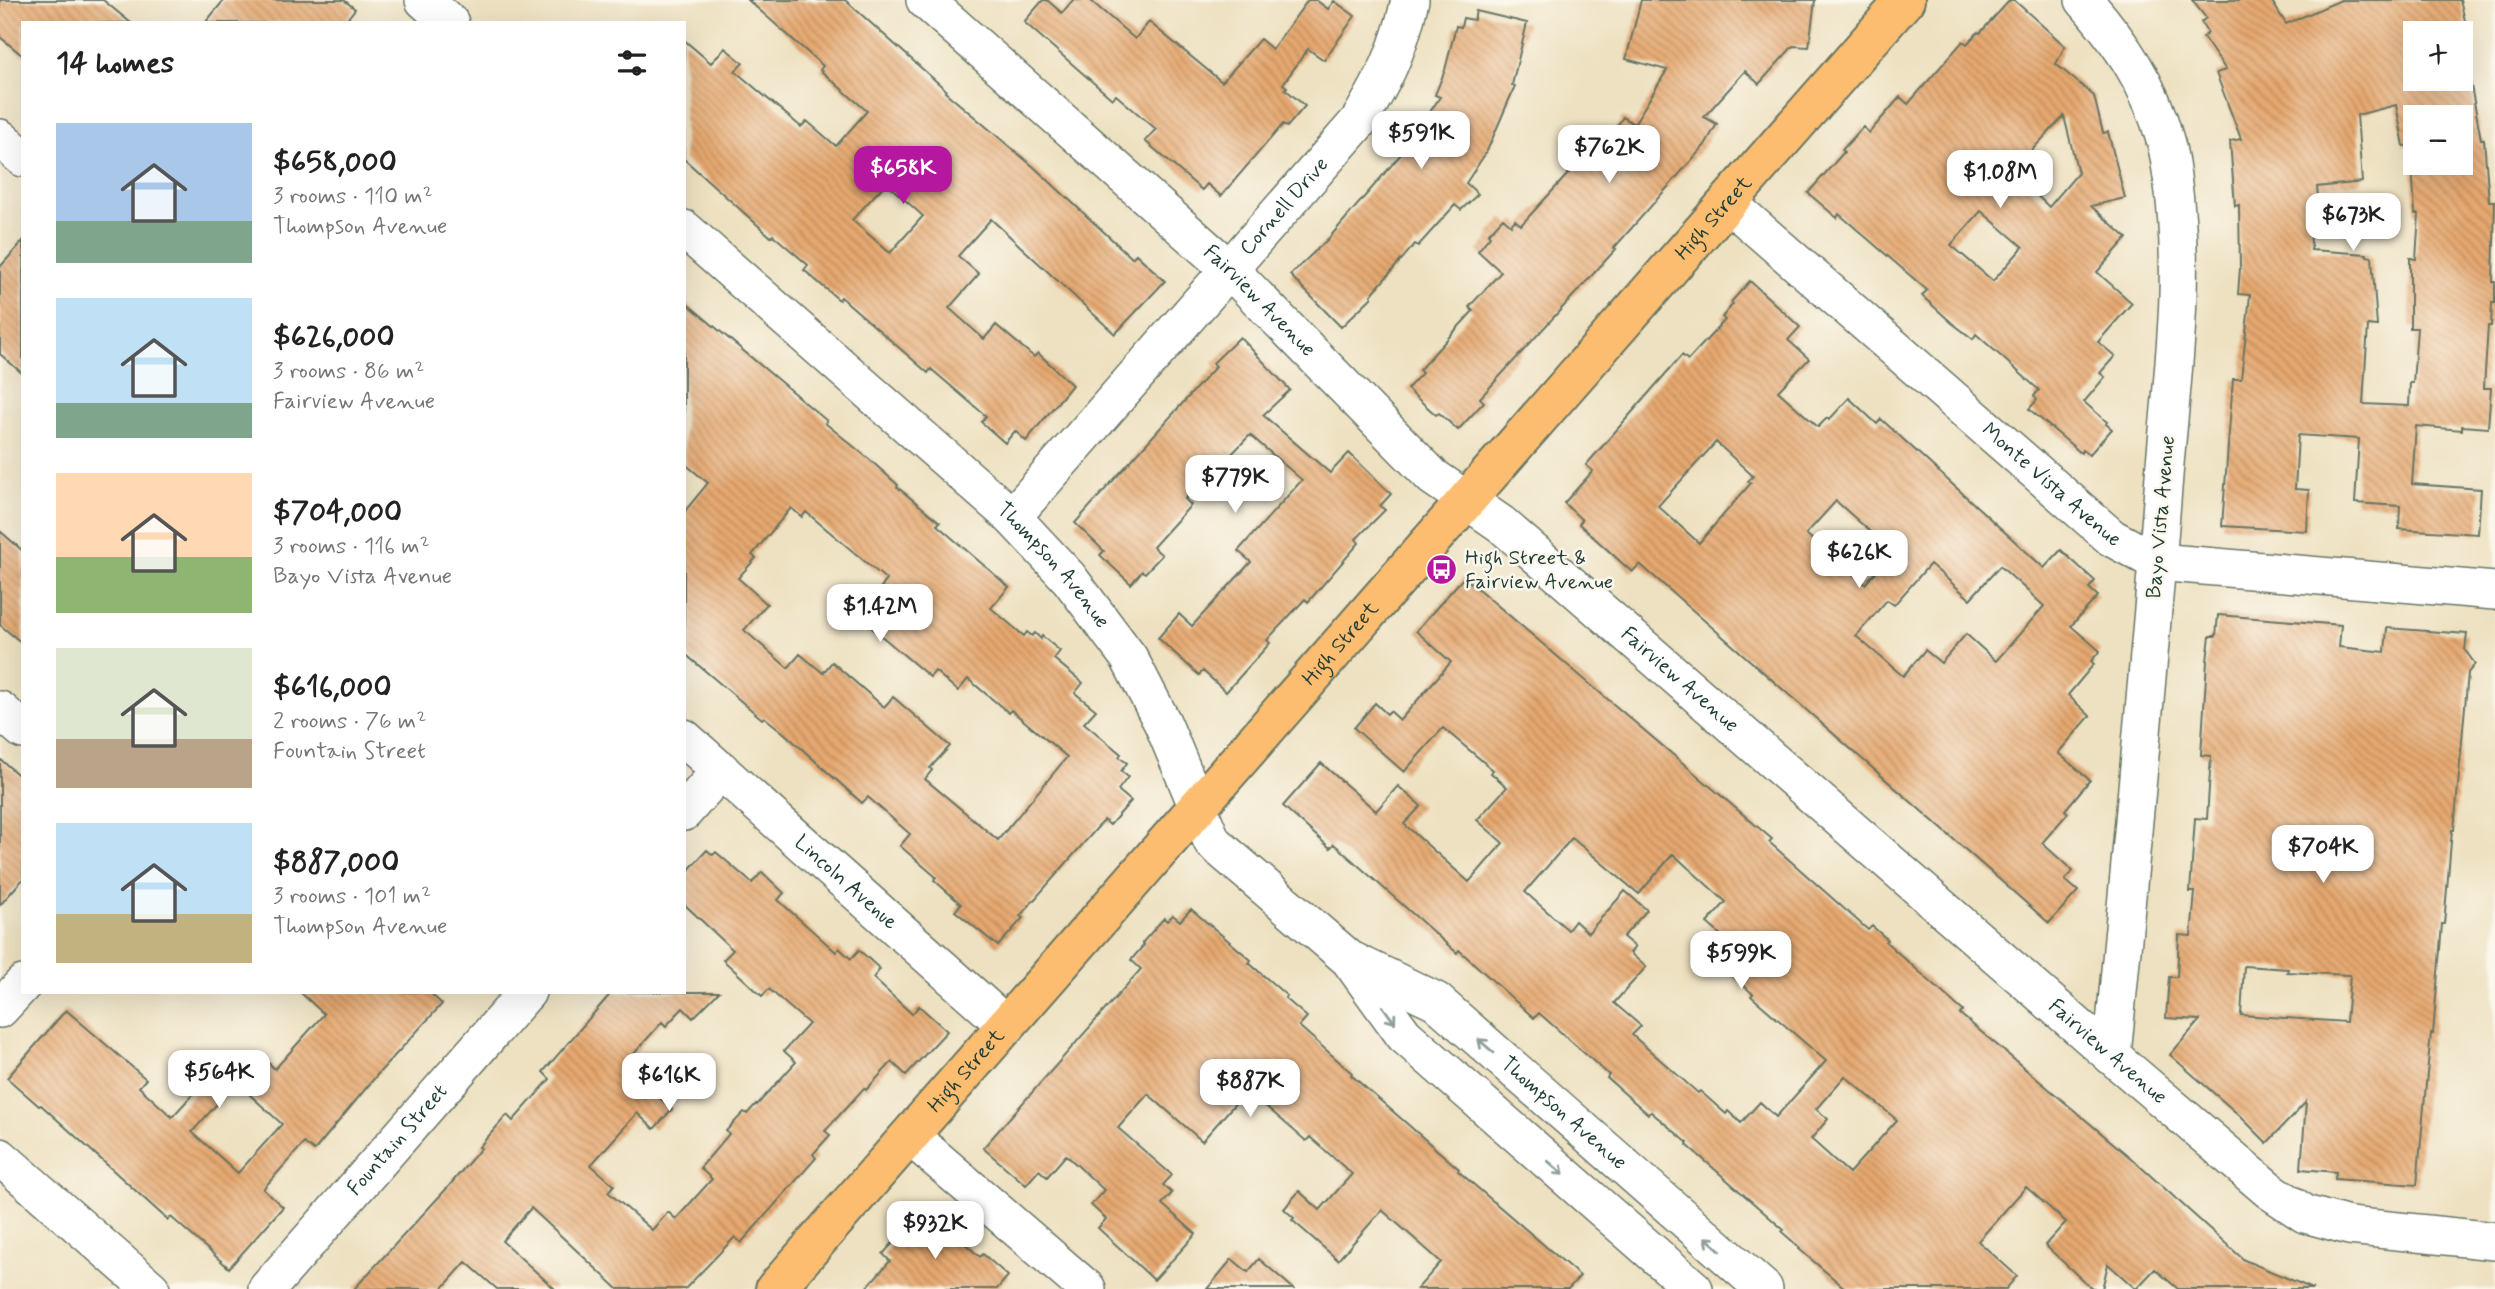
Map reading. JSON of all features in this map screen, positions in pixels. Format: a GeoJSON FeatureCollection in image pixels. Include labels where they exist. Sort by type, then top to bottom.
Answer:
{"type":"FeatureCollection","features":[{"type":"Feature","properties":{"kind":"main road","name":"High Street"},"geometry":{"type":"LineString","coordinates":[[775,1289],[1905,0]]}},
{"type":"Feature","properties":{"kind":"street"},"geometry":{"type":"LineString","coordinates":[[424,0],[448,21]]}},
{"type":"Feature","properties":{"kind":"street","name":"Fairview Avenue"},"geometry":{"type":"LineString","coordinates":[[925,0],[1229,269],[1433,477],[1501,524],[2269,1190],[2305,1214],[2349,1226],[2495,1241]]}},
{"type":"Feature","properties":{"kind":"street","name":"Cornell Drive"},"geometry":{"type":"LineString","coordinates":[[1012,517],[1359,121],[1385,77],[1402,35],[1410,0]]}},
{"type":"Feature","properties":{"kind":"street","name":"Bayo Vista Avenue"},"geometry":{"type":"LineString","coordinates":[[2084,0],[2115,36],[2145,83],[2166,141],[2177,208],[2179,264],[2157,562],[2112,1056]]}},
{"type":"Feature","properties":{"kind":"street"},"geometry":{"type":"LineString","coordinates":[[0,138],[21,156]]}},
{"type":"Feature","properties":{"kind":"street","name":"Monte Vista Avenue"},"geometry":{"type":"LineString","coordinates":[[1728,203],[2112,538],[2157,562],[2495,591]]}},
{"type":"Feature","properties":{"kind":"street","name":"Thompson Avenue"},"geometry":{"type":"LineString","coordinates":[[686,231],[1012,517],[1069,578],[1129,659],[1163,724],[1216,845],[1349,959],[1405,1035],[1694,1289]]}},
{"type":"Feature","properties":{"kind":"street"},"geometry":{"type":"LineString","coordinates":[[0,710],[21,728]]}},
{"type":"Feature","properties":{"kind":"street","name":"Lincoln Avenue"},"geometry":{"type":"LineString","coordinates":[[686,740],[1007,1026]]}},
{"type":"Feature","properties":{"kind":"street"},"geometry":{"type":"LineString","coordinates":[[686,811],[721,770]]}},
{"type":"Feature","properties":{"kind":"street","name":"Thompson Avenue"},"geometry":{"type":"LineString","coordinates":[[1349,959],[1436,1001],[1764,1289]]}},
{"type":"Feature","properties":{"kind":"street"},"geometry":{"type":"LineString","coordinates":[[0,1009],[21,986]]}},
{"type":"Feature","properties":{"kind":"street","name":"Fountain Street"},"geometry":{"type":"LineString","coordinates":[[267,1289],[525,994]]}},
{"type":"Feature","properties":{"kind":"street"},"geometry":{"type":"LineString","coordinates":[[910,1136],[1087,1289]]}},
{"type":"Feature","properties":{"kind":"street"},"geometry":{"type":"LineString","coordinates":[[0,1157],[151,1289]]}},
{"type":"Feature","properties":{"kind":"building"},"geometry":{"type":"Polygon","coordinates":[[[0,0],[103,0],[129,21],[21,21],[21,54],[0,37],[0,0]]]}},
{"type":"Feature","properties":{"kind":"building"},"geometry":{"type":"Polygon","coordinates":[[[224,0],[344,0],[355,9],[346,21],[207,21],[224,0]]]}},
{"type":"Feature","properties":{"kind":"building"},"geometry":{"type":"Polygon","coordinates":[[[748,0],[845,0],[1132,258],[1136,254],[1165,281],[1115,334],[991,219],[958,256],[979,274],[949,308],[984,339],[996,325],[1034,357],[1038,353],[1072,385],[1026,441],[1015,431],[1005,443],[981,422],[986,416],[931,369],[928,373],[841,297],[839,300],[804,270],[808,265],[773,235],[771,237],[686,161],[686,42],[711,63],[725,48],[743,63],[735,71],[801,127],[807,121],[836,146],[867,111],[820,70],[823,66],[748,0]],[[886,183],[852,220],[890,253],[923,216],[886,183]]]}},
{"type":"Feature","properties":{"kind":"building"},"geometry":{"type":"Polygon","coordinates":[[[1043,0],[1047,0],[1062,13],[1073,0],[1090,0],[1135,39],[1149,22],[1222,82],[1260,39],[1272,49],[1308,0],[1316,0],[1328,9],[1334,1],[1355,16],[1324,60],[1308,49],[1283,84],[1287,87],[1285,89],[1305,106],[1287,127],[1283,124],[1221,196],[1207,184],[1202,190],[1145,141],[1156,129],[1116,95],[1112,99],[1024,22],[1043,0]]]}},
{"type":"Feature","properties":{"kind":"building"},"geometry":{"type":"Polygon","coordinates":[[[1641,0],[1815,0],[1809,47],[1793,46],[1759,84],[1745,71],[1704,117],[1717,124],[1705,145],[1614,248],[1616,249],[1480,398],[1484,402],[1458,430],[1407,389],[1422,373],[1419,370],[1473,311],[1469,307],[1501,272],[1478,251],[1490,236],[1488,234],[1503,218],[1511,225],[1515,220],[1521,225],[1591,149],[1598,156],[1623,117],[1634,124],[1667,70],[1626,59],[1641,0]]]}},
{"type":"Feature","properties":{"kind":"building"},"geometry":{"type":"Polygon","coordinates":[[[2010,0],[2014,0],[2065,46],[2056,64],[2094,96],[2103,133],[2108,132],[2125,198],[2091,206],[2127,238],[2097,272],[2132,303],[2098,342],[2115,356],[2100,373],[2105,377],[2084,402],[2112,429],[2089,455],[2083,450],[2081,453],[2029,409],[2037,400],[2034,396],[2039,390],[1976,334],[1973,339],[1952,323],[1922,296],[1927,290],[1839,214],[1837,218],[1808,193],[1863,127],[1869,133],[1900,97],[1908,104],[1963,41],[1967,44],[2010,0]],[[2064,116],[2014,169],[2019,174],[2017,176],[2049,207],[2078,173],[2064,116]],[[1981,211],[1951,245],[1993,281],[2023,247],[1981,211]]]}},
{"type":"Feature","properties":{"kind":"building"},"geometry":{"type":"Polygon","coordinates":[[[2192,0],[2271,0],[2286,24],[2341,0],[2460,0],[2465,21],[2403,21],[2403,91],[2472,91],[2481,139],[2484,139],[2489,201],[2495,201],[2495,303],[2492,303],[2491,326],[2488,326],[2484,388],[2491,388],[2488,428],[2462,426],[2462,430],[2416,426],[2412,484],[2481,489],[2478,534],[2399,529],[2400,506],[2355,503],[2359,439],[2298,435],[2295,489],[2309,490],[2307,531],[2222,526],[2233,379],[2241,379],[2250,295],[2238,294],[2239,205],[2235,206],[2230,141],[2241,139],[2216,73],[2226,70],[2203,37],[2208,33],[2201,22],[2206,18],[2192,0]],[[2396,105],[2357,115],[2362,182],[2317,187],[2319,206],[2310,207],[2311,250],[2367,254],[2372,257],[2377,326],[2368,325],[2363,404],[2409,406],[2417,328],[2410,328],[2410,258],[2416,259],[2419,214],[2415,214],[2413,175],[2473,175],[2473,105],[2403,105],[2403,141],[2396,105]]]}},
{"type":"Feature","properties":{"kind":"building"},"geometry":{"type":"Polygon","coordinates":[[[1476,11],[1527,23],[1512,85],[1515,86],[1487,151],[1466,183],[1478,194],[1461,210],[1455,205],[1418,246],[1415,244],[1372,297],[1341,327],[1290,275],[1329,238],[1403,152],[1440,97],[1435,95],[1445,70],[1456,26],[1461,27],[1463,18],[1474,20],[1476,11]]]}},
{"type":"Feature","properties":{"kind":"building"},"geometry":{"type":"Polygon","coordinates":[[[21,243],[21,372],[0,354],[0,267],[21,243]]]}},
{"type":"Feature","properties":{"kind":"building"},"geometry":{"type":"Polygon","coordinates":[[[1750,281],[1800,327],[1788,340],[1809,359],[1778,391],[1818,427],[1827,418],[1829,420],[1849,398],[1877,424],[1881,419],[2044,568],[2061,550],[2095,581],[2089,588],[2098,596],[2071,626],[2100,651],[2091,661],[2094,664],[2068,695],[2090,716],[2058,753],[2090,780],[2065,810],[2068,813],[2042,843],[2073,871],[2065,880],[2078,891],[2049,923],[1640,564],[1632,572],[1579,524],[1582,520],[1564,503],[1593,471],[1586,465],[1682,355],[1688,360],[1725,320],[1722,317],[1733,304],[1731,302],[1750,281]],[[1716,442],[1658,506],[1699,543],[1751,483],[1748,481],[1753,476],[1716,442]],[[1836,501],[1806,534],[1865,584],[1893,552],[1836,501]],[[1930,564],[1894,605],[1887,600],[1856,636],[1903,676],[1925,650],[1941,663],[1966,634],[1996,661],[2044,606],[2000,566],[1970,599],[1930,564]]]}},
{"type":"Feature","properties":{"kind":"building"},"geometry":{"type":"Polygon","coordinates":[[[686,303],[827,421],[825,423],[940,522],[937,525],[1009,587],[991,608],[1024,636],[1027,632],[1032,636],[1035,633],[1041,639],[1042,636],[1060,651],[1054,659],[1083,683],[1075,693],[1096,710],[1084,723],[1121,754],[1119,757],[1127,763],[1121,771],[1128,777],[1118,790],[1131,801],[1110,825],[1104,820],[1020,916],[1023,918],[998,946],[955,911],[961,904],[934,880],[936,877],[900,846],[910,834],[868,797],[862,803],[784,733],[764,717],[762,719],[686,655],[686,510],[708,483],[686,465],[686,303]],[[791,508],[752,555],[756,558],[738,578],[767,604],[744,630],[788,668],[800,654],[823,673],[832,662],[884,707],[893,697],[950,746],[930,768],[932,770],[925,779],[998,840],[1067,757],[1011,710],[1009,713],[968,679],[958,691],[935,671],[930,677],[866,623],[874,614],[865,606],[887,580],[806,512],[802,517],[791,508]]]}},
{"type":"Feature","properties":{"kind":"building"},"geometry":{"type":"Polygon","coordinates":[[[1240,337],[1290,390],[1263,415],[1330,473],[1349,453],[1391,494],[1380,506],[1385,510],[1356,539],[1359,543],[1308,602],[1305,599],[1267,640],[1270,643],[1226,692],[1203,671],[1199,675],[1158,638],[1179,614],[1192,626],[1251,562],[1238,551],[1302,480],[1250,435],[1228,458],[1226,455],[1185,499],[1191,505],[1153,547],[1162,555],[1131,584],[1100,555],[1104,551],[1075,523],[1216,366],[1213,363],[1240,337]]]}},
{"type":"Feature","properties":{"kind":"building"},"geometry":{"type":"Polygon","coordinates":[[[0,531],[21,549],[21,642],[0,625],[0,531]]]}},
{"type":"Feature","properties":{"kind":"building"},"geometry":{"type":"Polygon","coordinates":[[[1464,577],[1772,839],[1769,842],[1868,930],[1872,926],[1888,940],[1886,942],[1963,1011],[1960,1014],[2132,1159],[2244,1260],[2313,1289],[2178,1289],[2155,1269],[2136,1289],[2108,1264],[2102,1289],[2092,1289],[2045,1245],[2066,1222],[2026,1187],[1978,1241],[2017,1276],[2006,1289],[1846,1289],[1799,1249],[1782,1232],[1784,1230],[1687,1145],[1688,1143],[1651,1112],[1648,1114],[1539,1013],[1534,1018],[1334,844],[1330,848],[1283,806],[1321,763],[1376,811],[1398,786],[1421,806],[1404,824],[1469,882],[1503,843],[1477,820],[1507,787],[1491,773],[1493,770],[1443,728],[1404,772],[1354,728],[1375,703],[1387,714],[1390,711],[1400,720],[1451,662],[1416,631],[1464,577]],[[1572,838],[1525,892],[1568,930],[1575,921],[1588,933],[1625,891],[1647,910],[1623,937],[1635,947],[1630,953],[1646,967],[1614,1003],[1641,1026],[1632,1035],[1698,1093],[1700,1091],[1726,1114],[1728,1111],[1741,1123],[1760,1102],[1776,1117],[1826,1061],[1751,996],[1753,994],[1708,954],[1723,937],[1707,923],[1726,902],[1673,854],[1639,894],[1572,838]],[[1845,1076],[1816,1109],[1828,1119],[1811,1139],[1849,1173],[1897,1120],[1845,1076]]]}},
{"type":"Feature","properties":{"kind":"building"},"geometry":{"type":"Polygon","coordinates":[[[2218,615],[2341,625],[2339,647],[2385,652],[2387,628],[2467,634],[2465,650],[2475,664],[2468,673],[2417,1185],[2335,1179],[2336,1172],[2301,1169],[2306,1102],[2267,1143],[2170,1055],[2200,1020],[2166,1018],[2169,977],[2177,977],[2179,935],[2191,936],[2195,892],[2190,892],[2195,818],[2207,819],[2211,756],[2201,755],[2210,636],[2216,636],[2218,615]],[[2244,966],[2241,1015],[2346,1022],[2350,975],[2287,972],[2288,969],[2244,966]]]}},
{"type":"Feature","properties":{"kind":"building"},"geometry":{"type":"Polygon","coordinates":[[[0,759],[21,777],[21,881],[0,905],[0,759]]]}},
{"type":"Feature","properties":{"kind":"building"},"geometry":{"type":"Polygon","coordinates":[[[707,850],[713,855],[716,852],[752,883],[762,872],[784,893],[778,900],[836,952],[839,948],[851,959],[859,950],[880,969],[873,978],[912,1014],[919,1006],[947,1031],[906,1075],[892,1062],[866,1090],[864,1088],[825,1131],[830,1135],[813,1154],[816,1158],[741,1243],[735,1237],[685,1289],[618,1289],[531,1208],[502,1241],[555,1289],[497,1289],[466,1262],[442,1289],[354,1289],[449,1186],[507,1115],[513,1121],[550,1079],[543,1072],[610,994],[719,992],[693,1018],[683,1008],[666,1026],[662,1022],[624,1065],[672,1109],[654,1129],[637,1113],[591,1165],[614,1185],[608,1192],[652,1230],[668,1212],[676,1219],[712,1179],[700,1168],[729,1134],[726,1131],[744,1112],[747,1114],[757,1105],[796,1062],[784,1051],[809,1024],[769,989],[762,996],[723,960],[733,950],[686,906],[686,873],[707,850]]]}},
{"type":"Feature","properties":{"kind":"building"},"geometry":{"type":"Polygon","coordinates":[[[1191,909],[1251,960],[1249,963],[1307,1017],[1299,1026],[1459,1169],[1458,1171],[1580,1276],[1568,1289],[1417,1289],[1441,1262],[1382,1210],[1338,1260],[1292,1220],[1294,1218],[1284,1209],[1299,1191],[1320,1210],[1352,1174],[1310,1137],[1306,1141],[1247,1090],[1202,1141],[1148,1094],[1118,1128],[1172,1175],[1163,1185],[1172,1193],[1162,1204],[1196,1234],[1154,1280],[1098,1228],[1106,1219],[1091,1205],[1104,1190],[1066,1155],[1047,1177],[1039,1170],[1026,1185],[983,1148],[1141,969],[1131,960],[1144,945],[1142,943],[1164,918],[1167,921],[1173,915],[1180,921],[1191,909]]]}},
{"type":"Feature","properties":{"kind":"building"},"geometry":{"type":"Polygon","coordinates":[[[302,994],[431,994],[442,1004],[377,1075],[314,1151],[304,1143],[263,1189],[283,1207],[229,1268],[171,1217],[168,1220],[41,1105],[7,1078],[66,1010],[146,1079],[139,1087],[172,1117],[208,1078],[226,1094],[192,1132],[238,1173],[282,1124],[240,1086],[264,1059],[275,1069],[324,1014],[302,994]]]}},
{"type":"Feature","properties":{"kind":"building"},"geometry":{"type":"Polygon","coordinates":[[[924,1208],[980,1257],[983,1254],[1008,1276],[997,1289],[865,1289],[890,1261],[883,1254],[924,1208]]]}},
{"type":"Feature","properties":{"kind":"building"},"geometry":{"type":"Polygon","coordinates":[[[1232,1259],[1248,1272],[1259,1259],[1294,1289],[1207,1289],[1232,1259]]]}},
{"type":"Feature","properties":{"kind":"place","name":"High Street & Fairview Avenue"},"geometry":{"type":"Point","coordinates":[1442,570]}}]}
